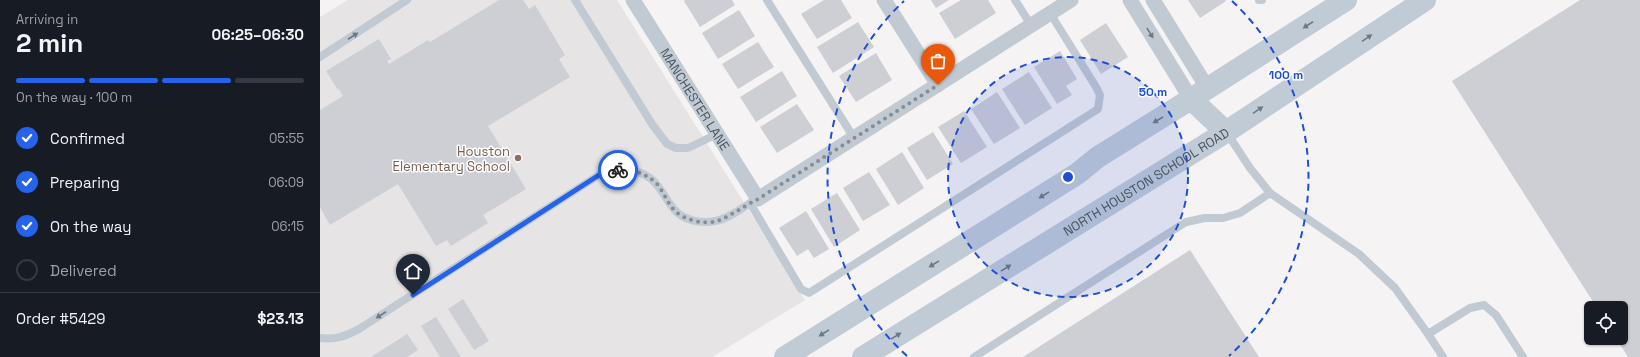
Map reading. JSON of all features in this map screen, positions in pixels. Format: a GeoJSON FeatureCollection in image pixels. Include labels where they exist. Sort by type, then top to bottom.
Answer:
{"type":"FeatureCollection","features":[{"type":"Feature","properties":{"kind":"main road"},"geometry":{"type":"LineString","coordinates":[[785,357],[1077,174],[1098,157],[1200,94],[1346,0]]}},
{"type":"Feature","properties":{"kind":"main road","name":"NORTH HOUSTON SCHOOL ROAD"},"geometry":{"type":"LineString","coordinates":[[863,357],[1226,132],[1425,0]]}},
{"type":"Feature","properties":{"kind":"main road"},"geometry":{"type":"LineString","coordinates":[[1200,94],[1226,132]]}},
{"type":"Feature","properties":{"kind":"street","name":"MANCHESTER LANE"},"geometry":{"type":"LineString","coordinates":[[633,0],[717,134],[754,201]]}},
{"type":"Feature","properties":{"kind":"street"},"geometry":{"type":"LineString","coordinates":[[884,0],[938,85]]}},
{"type":"Feature","properties":{"kind":"street"},"geometry":{"type":"LineString","coordinates":[[754,201],[1071,0]]}},
{"type":"Feature","properties":{"kind":"street"},"geometry":{"type":"LineString","coordinates":[[1130,0],[1200,94]]}},
{"type":"Feature","properties":{"kind":"street"},"geometry":{"type":"LineString","coordinates":[[1153,0],[1200,94]]}},
{"type":"Feature","properties":{"kind":"lane"},"geometry":{"type":"LineString","coordinates":[[320,57],[407,0]]}},
{"type":"Feature","properties":{"kind":"lane"},"geometry":{"type":"LineString","coordinates":[[575,0],[652,124],[667,144],[676,148],[688,148],[717,134]]}},
{"type":"Feature","properties":{"kind":"lane"},"geometry":{"type":"LineString","coordinates":[[767,0],[854,138]]}},
{"type":"Feature","properties":{"kind":"lane"},"geometry":{"type":"LineString","coordinates":[[1015,0],[1031,25]]}},
{"type":"Feature","properties":{"kind":"lane"},"geometry":{"type":"LineString","coordinates":[[320,338],[329,340],[345,337],[359,329],[599,175],[614,170],[630,169],[644,174],[657,184],[674,210],[686,218],[701,222],[716,221],[754,201],[801,289],[809,293],[1098,109],[1100,95],[1096,87],[1050,13]]}},
{"type":"Feature","properties":{"kind":"lane"},"geometry":{"type":"LineString","coordinates":[[1226,132],[1250,168],[1270,193],[1358,254],[1395,288],[1443,357]]}},
{"type":"Feature","properties":{"kind":"lane"},"geometry":{"type":"LineString","coordinates":[[974,357],[1186,222],[1205,218],[1224,218],[1240,213],[1270,193]]}},
{"type":"Feature","properties":{"kind":"lane"},"geometry":{"type":"LineString","coordinates":[[1428,334],[1470,308],[1484,305],[1496,315],[1523,357]]}},
{"type":"Feature","properties":{"kind":"shaded area","name":"Houston Elementary School"},"geometry":{"type":"Polygon","coordinates":[[[348,0],[617,0],[805,300],[712,357],[320,357],[320,17],[348,0]]]}},
{"type":"Feature","properties":{"kind":"building"},"geometry":{"type":"Polygon","coordinates":[[[499,0],[523,0],[529,9],[535,5],[565,55],[559,59],[570,77],[488,126],[526,189],[483,215],[488,223],[451,246],[447,240],[436,246],[398,184],[330,225],[320,207],[320,110],[343,96],[326,71],[379,39],[391,59],[387,61],[389,64],[428,40],[430,42],[499,0]]]}},
{"type":"Feature","properties":{"kind":"building"},"geometry":{"type":"Polygon","coordinates":[[[732,0],[735,5],[700,27],[684,1],[732,0]]]}},
{"type":"Feature","properties":{"kind":"building"},"geometry":{"type":"Polygon","coordinates":[[[824,0],[841,0],[852,18],[817,39],[801,14],[824,0]]]}},
{"type":"Feature","properties":{"kind":"building"},"geometry":{"type":"Polygon","coordinates":[[[931,0],[949,0],[936,8],[931,0]]]}},
{"type":"Feature","properties":{"kind":"building"},"geometry":{"type":"Polygon","coordinates":[[[961,0],[988,0],[996,13],[955,39],[939,13],[961,0]]]}},
{"type":"Feature","properties":{"kind":"building"},"geometry":{"type":"Polygon","coordinates":[[[1188,0],[1225,0],[1226,1],[1200,18],[1188,0]]]}},
{"type":"Feature","properties":{"kind":"building"},"geometry":{"type":"Polygon","coordinates":[[[1580,0],[1640,0],[1640,357],[1628,357],[1620,345],[1628,345],[1628,301],[1593,301],[1452,81],[1580,0]]]}},
{"type":"Feature","properties":{"kind":"building"},"geometry":{"type":"Polygon","coordinates":[[[739,10],[755,36],[718,59],[702,33],[739,10]]]}},
{"type":"Feature","properties":{"kind":"building"},"geometry":{"type":"Polygon","coordinates":[[[858,22],[874,47],[833,73],[817,47],[858,22]]]}},
{"type":"Feature","properties":{"kind":"building"},"geometry":{"type":"Polygon","coordinates":[[[1106,23],[1128,57],[1101,74],[1080,40],[1106,23]]]}},
{"type":"Feature","properties":{"kind":"building"},"geometry":{"type":"Polygon","coordinates":[[[758,42],[774,67],[738,89],[722,64],[758,42]]]}},
{"type":"Feature","properties":{"kind":"building"},"geometry":{"type":"Polygon","coordinates":[[[1060,51],[1077,79],[1066,86],[1072,95],[1057,104],[1034,67],[1060,51]]]}},
{"type":"Feature","properties":{"kind":"building"},"geometry":{"type":"Polygon","coordinates":[[[876,53],[892,80],[856,102],[839,76],[876,53]]]}},
{"type":"Feature","properties":{"kind":"building"},"geometry":{"type":"Polygon","coordinates":[[[782,71],[797,96],[756,122],[740,97],[782,71]]]}},
{"type":"Feature","properties":{"kind":"building"},"geometry":{"type":"Polygon","coordinates":[[[1029,72],[1052,108],[1025,125],[1002,89],[1029,72]]]}},
{"type":"Feature","properties":{"kind":"building"},"geometry":{"type":"Polygon","coordinates":[[[997,92],[1020,128],[994,144],[971,109],[997,92]]]}},
{"type":"Feature","properties":{"kind":"building"},"geometry":{"type":"Polygon","coordinates":[[[797,104],[814,130],[777,153],[760,127],[797,104]]]}},
{"type":"Feature","properties":{"kind":"building"},"geometry":{"type":"Polygon","coordinates":[[[964,111],[987,147],[961,163],[938,127],[964,111]]]}},
{"type":"Feature","properties":{"kind":"building"},"geometry":{"type":"Polygon","coordinates":[[[933,132],[953,164],[927,180],[907,148],[933,132]]]}},
{"type":"Feature","properties":{"kind":"building"},"geometry":{"type":"Polygon","coordinates":[[[902,152],[924,188],[898,205],[876,169],[902,152]]]}},
{"type":"Feature","properties":{"kind":"building"},"geometry":{"type":"Polygon","coordinates":[[[869,172],[890,205],[863,221],[843,188],[869,172]]]}},
{"type":"Feature","properties":{"kind":"building"},"geometry":{"type":"Polygon","coordinates":[[[837,193],[860,230],[834,247],[811,209],[837,193]]]}},
{"type":"Feature","properties":{"kind":"building"},"geometry":{"type":"Polygon","coordinates":[[[806,211],[829,249],[814,258],[808,249],[797,256],[779,228],[806,211]]]}},
{"type":"Feature","properties":{"kind":"building"},"geometry":{"type":"Polygon","coordinates":[[[1190,250],[1259,357],[1023,357],[1190,250]]]}},
{"type":"Feature","properties":{"kind":"building"},"geometry":{"type":"Polygon","coordinates":[[[463,299],[489,341],[474,350],[448,309],[463,299]]]}},
{"type":"Feature","properties":{"kind":"building"},"geometry":{"type":"Polygon","coordinates":[[[436,317],[461,357],[440,357],[421,326],[436,317]]]}},
{"type":"Feature","properties":{"kind":"building"},"geometry":{"type":"Polygon","coordinates":[[[407,334],[418,350],[407,357],[371,357],[407,334]]]}},
{"type":"Feature","properties":{"kind":"way so far"},"geometry":{"type":"LineString","coordinates":[[618,170],[630,169],[644,174],[657,184],[674,210],[686,218],[701,222],[716,221],[758,199],[938,85]]}},
{"type":"Feature","properties":{"kind":"place","name":"Houston Elementary School"},"geometry":{"type":"Point","coordinates":[518,158]}},
{"type":"Feature","properties":{"kind":"route"},"geometry":{"type":"LineString","coordinates":[[413,295],[599,175],[618,170]]}}]}
